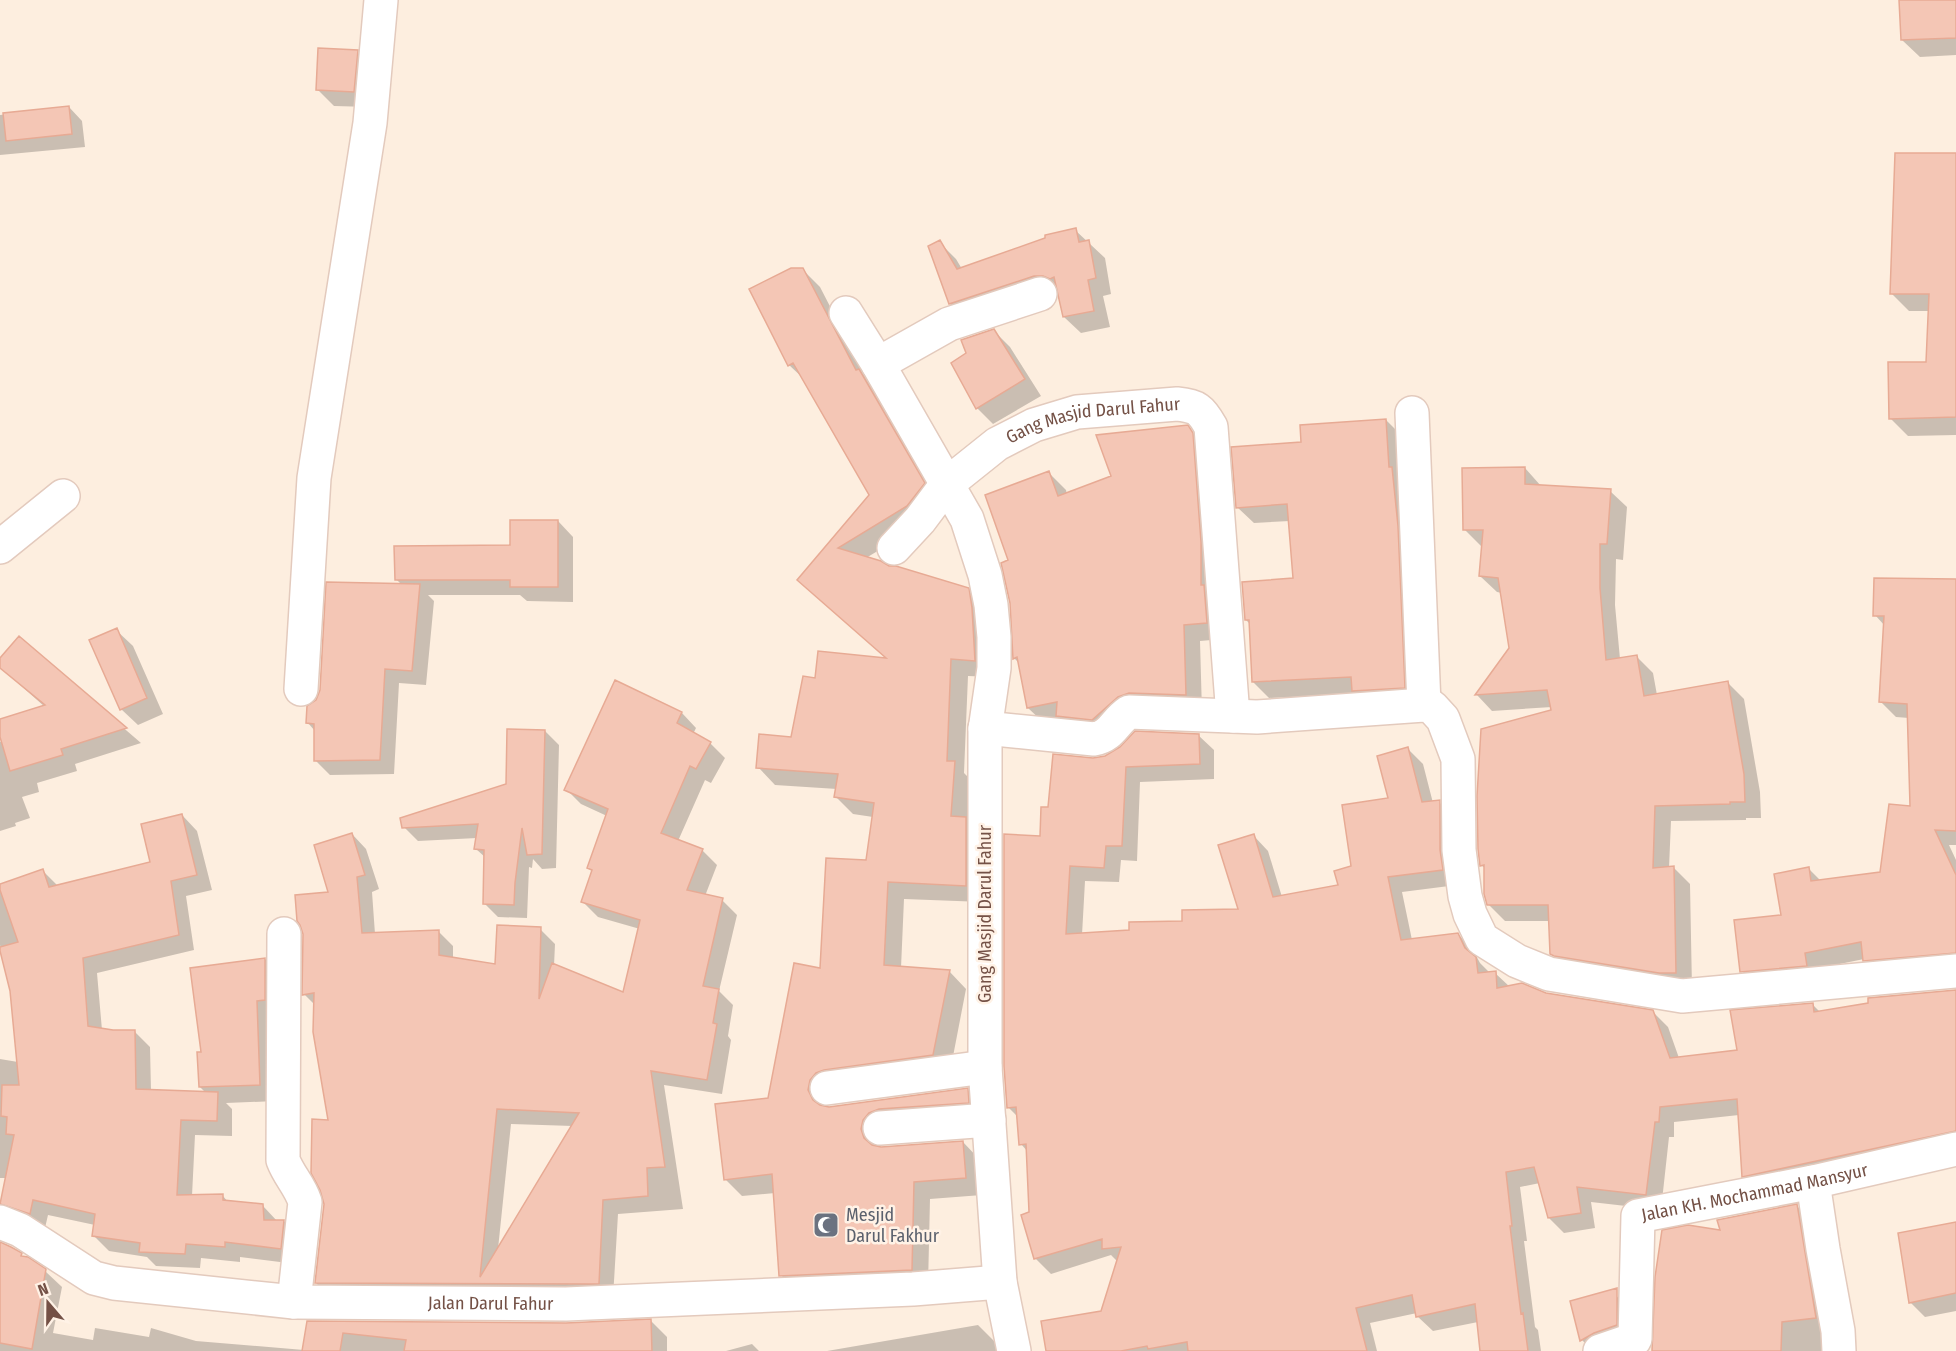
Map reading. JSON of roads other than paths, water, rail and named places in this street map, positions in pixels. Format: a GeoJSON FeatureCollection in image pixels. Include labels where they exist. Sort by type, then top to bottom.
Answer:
{"type":"FeatureCollection","features":[{"type":"Feature","properties":{"kind":"street"},"geometry":{"type":"LineString","coordinates":[[301,689],[314,478],[370,123],[381,0]]}},
{"type":"Feature","properties":{"kind":"street"},"geometry":{"type":"LineString","coordinates":[[878,364],[949,324],[1041,294]]}},
{"type":"Feature","properties":{"kind":"street"},"geometry":{"type":"LineString","coordinates":[[846,313],[947,484]]}},
{"type":"Feature","properties":{"kind":"street","name":"Gang Masjid Darul Fahur"},"geometry":{"type":"LineString","coordinates":[[894,548],[920,520],[947,484],[997,444],[1034,424],[1077,412],[1177,404],[1189,405],[1202,411],[1211,427],[1233,716]]}},
{"type":"Feature","properties":{"kind":"street"},"geometry":{"type":"LineString","coordinates":[[1412,413],[1424,705]]}},
{"type":"Feature","properties":{"kind":"street","name":"Gang Masjid Darul Fahur"},"geometry":{"type":"LineString","coordinates":[[947,484],[967,519],[985,575],[994,637],[994,668],[985,728],[985,1067],[1000,1282],[1014,1351]]}},
{"type":"Feature","properties":{"kind":"street"},"geometry":{"type":"LineString","coordinates":[[0,547],[63,496]]}},
{"type":"Feature","properties":{"kind":"street"},"geometry":{"type":"LineString","coordinates":[[985,728],[1094,739],[1104,738],[1115,723],[1129,712],[1257,717],[1432,706],[1443,719],[1458,759],[1459,850],[1463,886],[1470,914],[1482,939],[1517,961],[1549,974],[1682,996],[1956,971]]}},
{"type":"Feature","properties":{"kind":"street"},"geometry":{"type":"LineString","coordinates":[[284,934],[283,1160],[288,1173],[302,1191],[305,1202],[294,1302]]}},
{"type":"Feature","properties":{"kind":"street"},"geometry":{"type":"LineString","coordinates":[[827,1088],[985,1067]]}},
{"type":"Feature","properties":{"kind":"street"},"geometry":{"type":"LineString","coordinates":[[880,1128],[989,1120]]}},
{"type":"Feature","properties":{"kind":"street","name":"Jalan KH. Mochammad Mansyur"},"geometry":{"type":"LineString","coordinates":[[1600,1351],[1635,1345],[1638,1216],[1813,1182],[1956,1149]]}},
{"type":"Feature","properties":{"kind":"street"},"geometry":{"type":"LineString","coordinates":[[1813,1182],[1838,1331],[1839,1351]]}},
{"type":"Feature","properties":{"kind":"street","name":"Jalan Darul Fahur"},"geometry":{"type":"LineString","coordinates":[[0,1222],[20,1230],[94,1278],[114,1283],[294,1302],[566,1304],[913,1289],[1000,1282]]}},
{"type":"Feature","properties":{"kind":"place","name":"Mesjid Darul Fakhur"},"geometry":{"type":"Point","coordinates":[826,1225]}}]}
